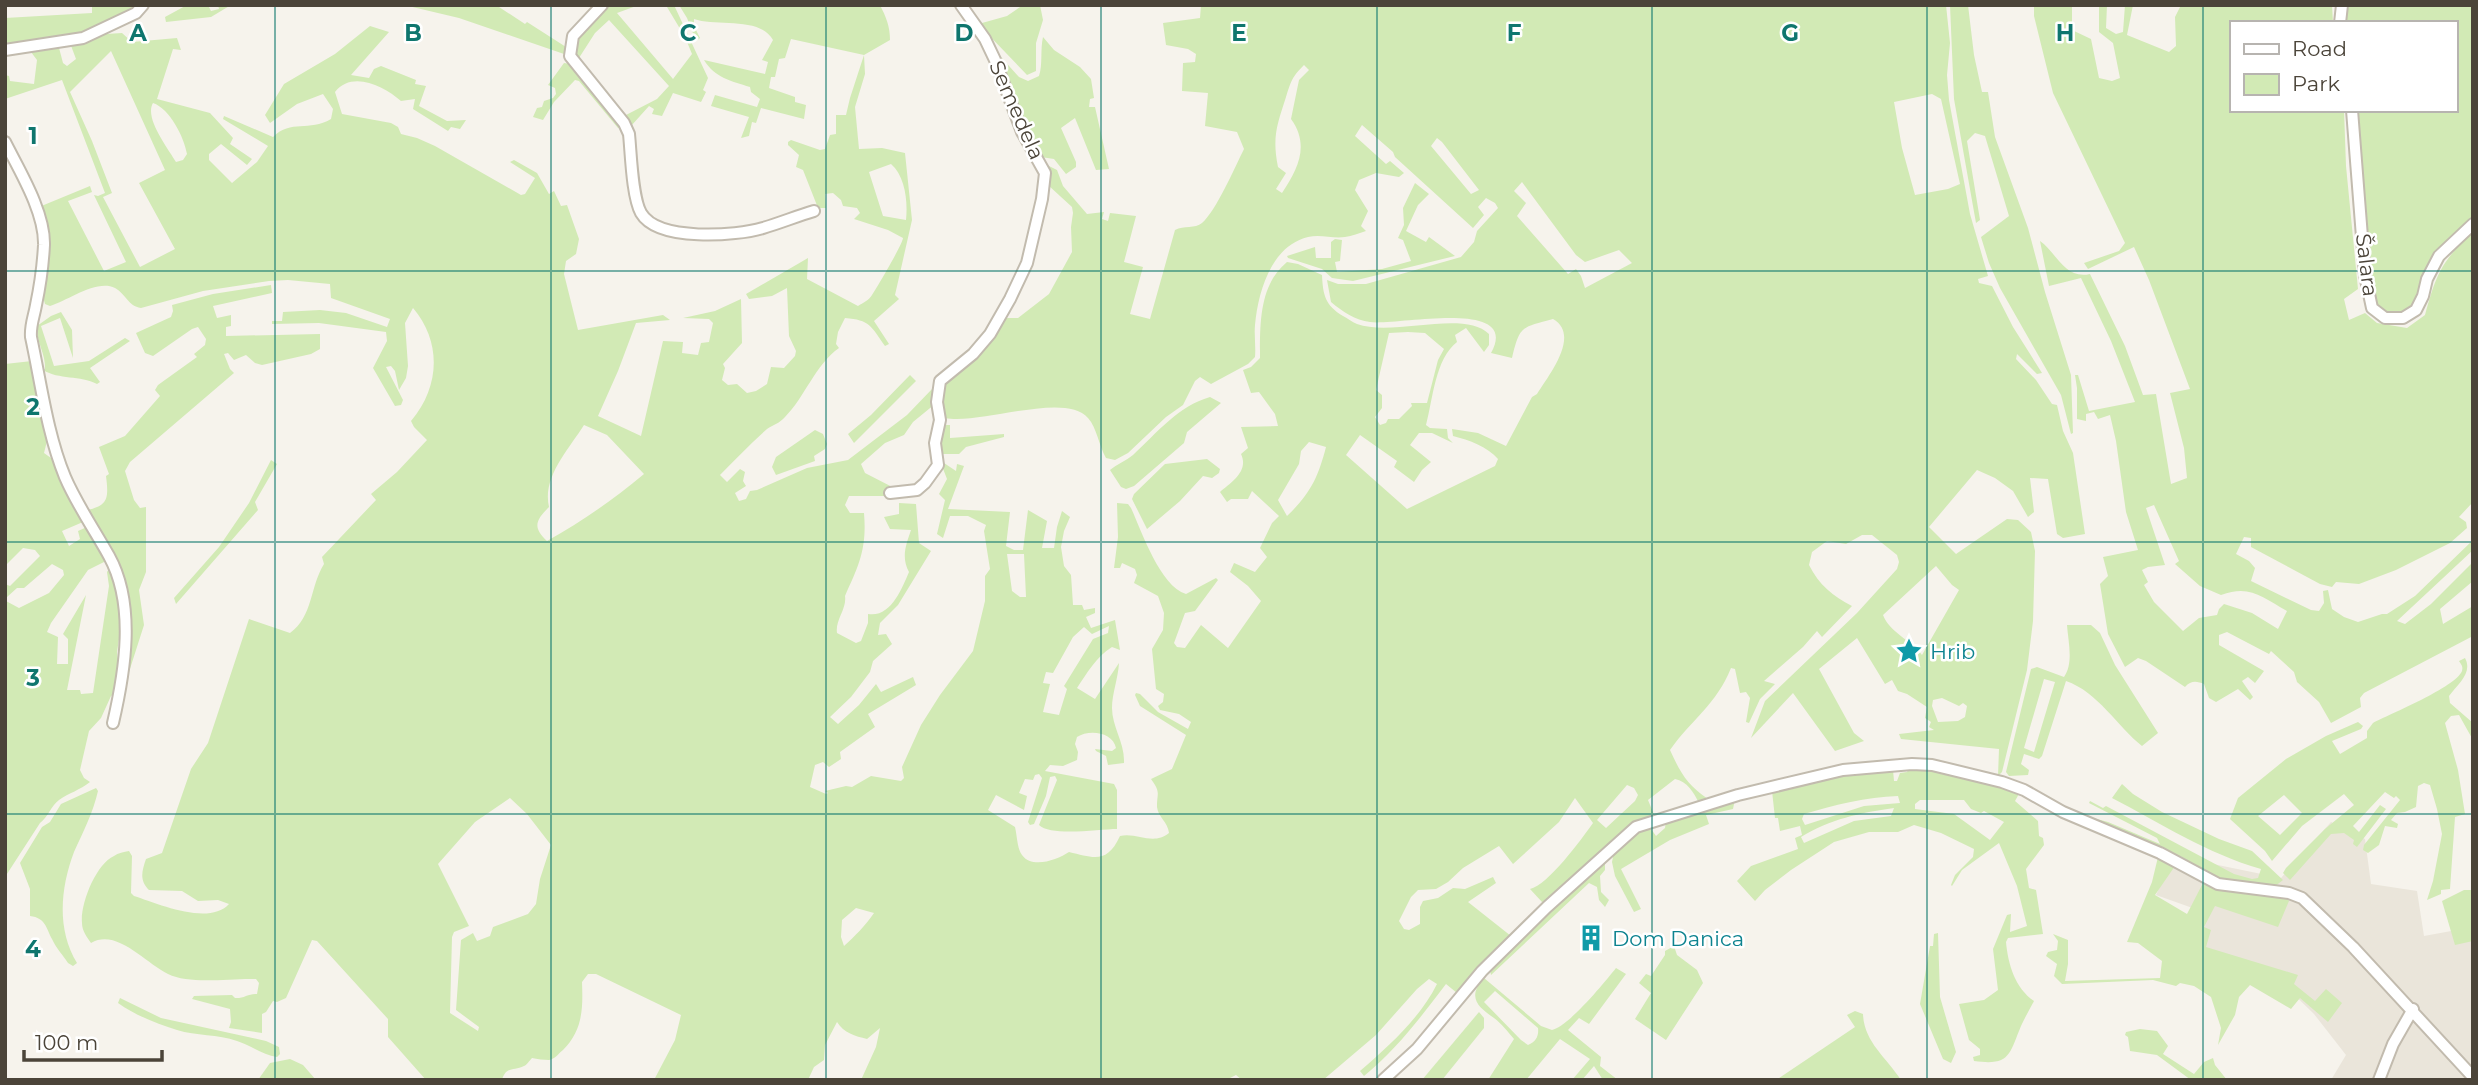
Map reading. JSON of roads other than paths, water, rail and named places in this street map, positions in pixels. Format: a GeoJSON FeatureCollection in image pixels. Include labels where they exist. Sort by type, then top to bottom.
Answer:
{"type":"FeatureCollection","features":[{"type":"Feature","properties":{"kind":"street"},"geometry":{"type":"LineString","coordinates":[[5,50],[83,38],[136,13],[142,5]]}},
{"type":"Feature","properties":{"kind":"street"},"geometry":{"type":"LineString","coordinates":[[602,5],[573,36],[570,56],[629,134],[637,202],[641,213],[649,222],[671,231],[734,232],[761,228],[814,211]]}},
{"type":"Feature","properties":{"kind":"street","name":"Semedela"},"geometry":{"type":"LineString","coordinates":[[890,493],[917,490],[933,475],[938,465],[935,443],[940,419],[937,402],[940,381],[973,354],[990,334],[1027,263],[1042,199],[1045,173],[1022,132],[985,39],[961,5]]}},
{"type":"Feature","properties":{"kind":"street","name":"Šalara"},"geometry":{"type":"LineString","coordinates":[[2352,112],[2365,275],[2372,308],[2385,317],[2394,318],[2403,318],[2416,310],[2439,256],[2473,224]]}},
{"type":"Feature","properties":{"kind":"street"},"geometry":{"type":"LineString","coordinates":[[5,142],[28,188],[44,242],[36,307],[30,323],[51,429],[73,495],[109,556],[122,590],[125,611],[123,666],[113,723]]}},
{"type":"Feature","properties":{"kind":"street"},"geometry":{"type":"LineString","coordinates":[[1383,1080],[1417,1049],[1482,971],[1547,907],[1636,827],[1738,795],[1843,770],[1912,764],[1932,765],[2024,790],[2063,811],[2160,853],[2218,884],[2289,893],[2302,898],[2413,1009],[2473,1077]]}},
{"type":"Feature","properties":{"kind":"street"},"geometry":{"type":"LineString","coordinates":[[2379,1080],[2393,1044],[2413,1009]]}},
{"type":"Feature","properties":{"kind":"place","name":"Hrib"},"geometry":{"type":"Point","coordinates":[1909,651]}},
{"type":"Feature","properties":{"kind":"place","name":"Dom Danica"},"geometry":{"type":"Point","coordinates":[1591,938]}}]}
